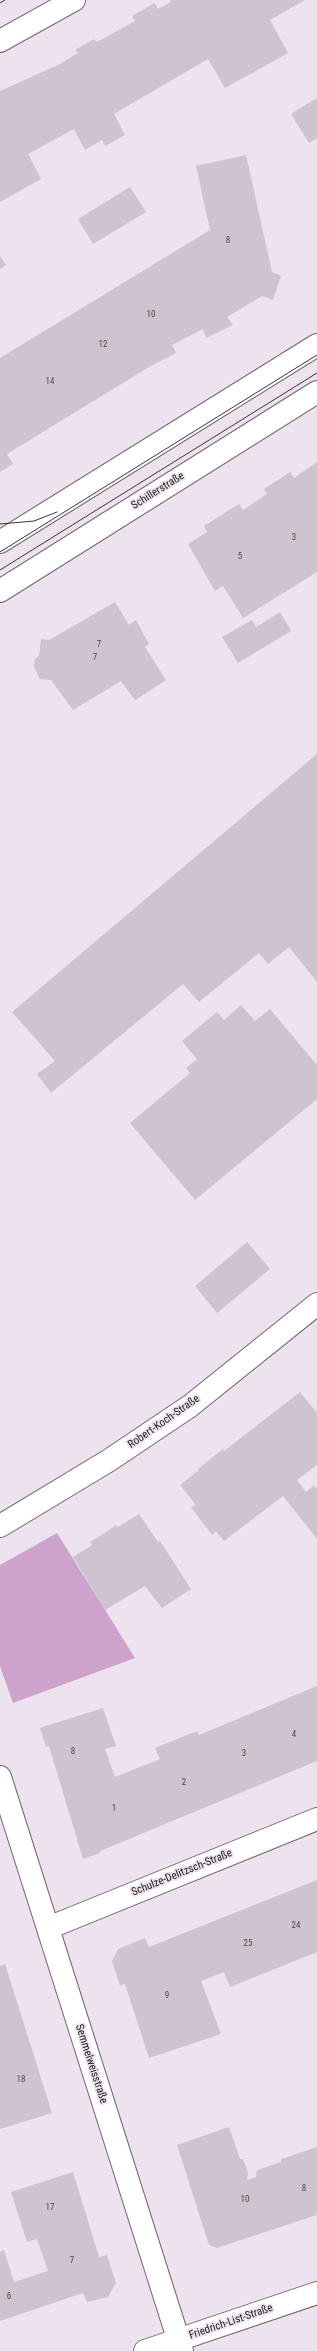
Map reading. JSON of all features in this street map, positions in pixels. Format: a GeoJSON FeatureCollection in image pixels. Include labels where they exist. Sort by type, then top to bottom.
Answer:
{"type":"FeatureCollection","features":[{"type":"Feature","properties":{"kind":"street"},"geometry":{"type":"LineString","coordinates":[[0,41],[74,0]]}},
{"type":"Feature","properties":{"kind":"street"},"geometry":{"type":"LineString","coordinates":[[0,542],[317,345]]}},
{"type":"Feature","properties":{"kind":"street","name":"Schillerstraße"},"geometry":{"type":"LineString","coordinates":[[0,591],[317,392]]}},
{"type":"Feature","properties":{"kind":"street","name":"Robert-Koch-Straße"},"geometry":{"type":"LineString","coordinates":[[0,1526],[108,1461],[190,1406],[317,1304]]}},
{"type":"Feature","properties":{"kind":"street","name":"Semmelweisstraße"},"geometry":{"type":"LineString","coordinates":[[0,1777],[180,2345]]}},
{"type":"Feature","properties":{"kind":"street","name":"Schulze-Delitzsch-Straße"},"geometry":{"type":"LineString","coordinates":[[48,1928],[317,1819]]}},
{"type":"Feature","properties":{"kind":"street","name":"Friedrich-List-Straße"},"geometry":{"type":"LineString","coordinates":[[145,2351],[180,2345],[317,2293]]}},
{"type":"Feature","properties":{"kind":"shaded area"},"geometry":{"type":"Polygon","coordinates":[[[57,1533],[135,1658],[13,1703],[0,1666],[0,1565],[57,1533]]]}},
{"type":"Feature","properties":{"kind":"building"},"geometry":{"type":"Polygon","coordinates":[[[170,0],[305,0],[270,20],[288,53],[225,88],[208,59],[114,114],[125,135],[105,146],[102,140],[85,150],[74,129],[28,154],[41,179],[0,202],[0,91],[60,64],[78,53],[75,50],[94,39],[97,42],[135,21],[132,16],[155,3],[158,9],[171,2],[170,0]]]}},
{"type":"Feature","properties":{"kind":"building"},"geometry":{"type":"Polygon","coordinates":[[[317,98],[317,138],[309,143],[291,114],[317,98]]]}},
{"type":"Feature","properties":{"kind":"building"},"geometry":{"type":"Polygon","coordinates":[[[246,155],[272,272],[281,276],[273,300],[262,296],[227,317],[233,325],[206,338],[203,329],[172,345],[176,353],[149,367],[7,454],[13,464],[0,472],[0,358],[210,230],[196,166],[246,155]]]}},
{"type":"Feature","properties":{"kind":"building"},"geometry":{"type":"Polygon","coordinates":[[[130,187],[146,212],[93,244],[78,219],[130,187]]]}},
{"type":"Feature","properties":{"kind":"building"},"geometry":{"type":"Polygon","coordinates":[[[0,256],[6,265],[0,269],[0,256]]]}},
{"type":"Feature","properties":{"kind":"building"},"geometry":{"type":"Polygon","coordinates":[[[317,462],[317,572],[243,618],[223,586],[215,591],[188,544],[207,532],[204,526],[239,504],[243,510],[267,494],[264,489],[290,472],[294,478],[317,462]]]}},
{"type":"Feature","properties":{"kind":"building"},"geometry":{"type":"Polygon","coordinates":[[[115,602],[129,625],[136,620],[149,644],[145,647],[166,680],[135,700],[121,681],[73,710],[51,680],[40,679],[34,667],[35,659],[39,656],[41,639],[49,640],[115,602]]]}},
{"type":"Feature","properties":{"kind":"building"},"geometry":{"type":"Polygon","coordinates":[[[280,612],[291,631],[238,663],[222,637],[252,620],[256,627],[280,612]]]}},
{"type":"Feature","properties":{"kind":"building"},"geometry":{"type":"Polygon","coordinates":[[[317,754],[317,982],[289,947],[268,964],[259,953],[199,1002],[183,984],[51,1093],[37,1074],[55,1061],[12,1012],[317,754]]]}},
{"type":"Feature","properties":{"kind":"building"},"geometry":{"type":"Polygon","coordinates":[[[241,1005],[255,1021],[270,1009],[317,1065],[317,1099],[195,1200],[130,1123],[190,1073],[186,1068],[197,1059],[182,1041],[217,1012],[224,1020],[241,1005]]]}},
{"type":"Feature","properties":{"kind":"building"},"geometry":{"type":"Polygon","coordinates":[[[247,1242],[270,1269],[217,1313],[195,1286],[247,1242]]]}},
{"type":"Feature","properties":{"kind":"building"},"geometry":{"type":"Polygon","coordinates":[[[300,1392],[317,1413],[317,1465],[297,1480],[306,1492],[314,1485],[317,1489],[317,1539],[283,1496],[224,1541],[216,1531],[212,1535],[191,1507],[196,1505],[180,1485],[223,1449],[224,1451],[300,1392]]]}},
{"type":"Feature","properties":{"kind":"building"},"geometry":{"type":"Polygon","coordinates":[[[139,1514],[158,1542],[160,1541],[191,1589],[162,1608],[145,1586],[105,1610],[73,1557],[92,1545],[90,1542],[116,1525],[118,1527],[139,1514]]]}},
{"type":"Feature","properties":{"kind":"building"},"geometry":{"type":"Polygon","coordinates":[[[317,1686],[317,1761],[83,1859],[49,1746],[46,1747],[40,1728],[103,1708],[116,1746],[105,1749],[115,1777],[160,1759],[155,1748],[197,1731],[199,1735],[317,1686]]]}},
{"type":"Feature","properties":{"kind":"building"},"geometry":{"type":"Polygon","coordinates":[[[317,1880],[317,1952],[230,1987],[224,1972],[201,1981],[221,2034],[149,2058],[125,1984],[120,1986],[112,1961],[118,1949],[145,1938],[149,1947],[317,1880]]]}},
{"type":"Feature","properties":{"kind":"building"},"geometry":{"type":"Polygon","coordinates":[[[5,1964],[52,2113],[0,2129],[0,1966],[5,1964]]]}},
{"type":"Feature","properties":{"kind":"building"},"geometry":{"type":"Polygon","coordinates":[[[229,2127],[240,2159],[243,2159],[248,2173],[247,2180],[256,2177],[257,2170],[281,2162],[281,2159],[317,2147],[317,2215],[217,2248],[209,2245],[177,2145],[229,2127]]]}},
{"type":"Feature","properties":{"kind":"building"},"geometry":{"type":"Polygon","coordinates":[[[73,2172],[99,2257],[107,2255],[116,2283],[108,2297],[87,2302],[83,2293],[0,2321],[0,2252],[4,2250],[14,2282],[48,2271],[37,2239],[27,2242],[11,2192],[73,2172]]]}},
{"type":"Feature","properties":{"kind":"tram line"},"geometry":{"type":"LineString","coordinates":[[0,3],[5,0]]}},
{"type":"Feature","properties":{"kind":"tram line"},"geometry":{"type":"LineString","coordinates":[[0,552],[317,355]]}},
{"type":"Feature","properties":{"kind":"tram line"},"geometry":{"type":"LineString","coordinates":[[0,570],[317,373]]}},
{"type":"Feature","properties":{"kind":"tram line"},"geometry":{"type":"LineString","coordinates":[[0,524],[34,521],[57,512]]}}]}
